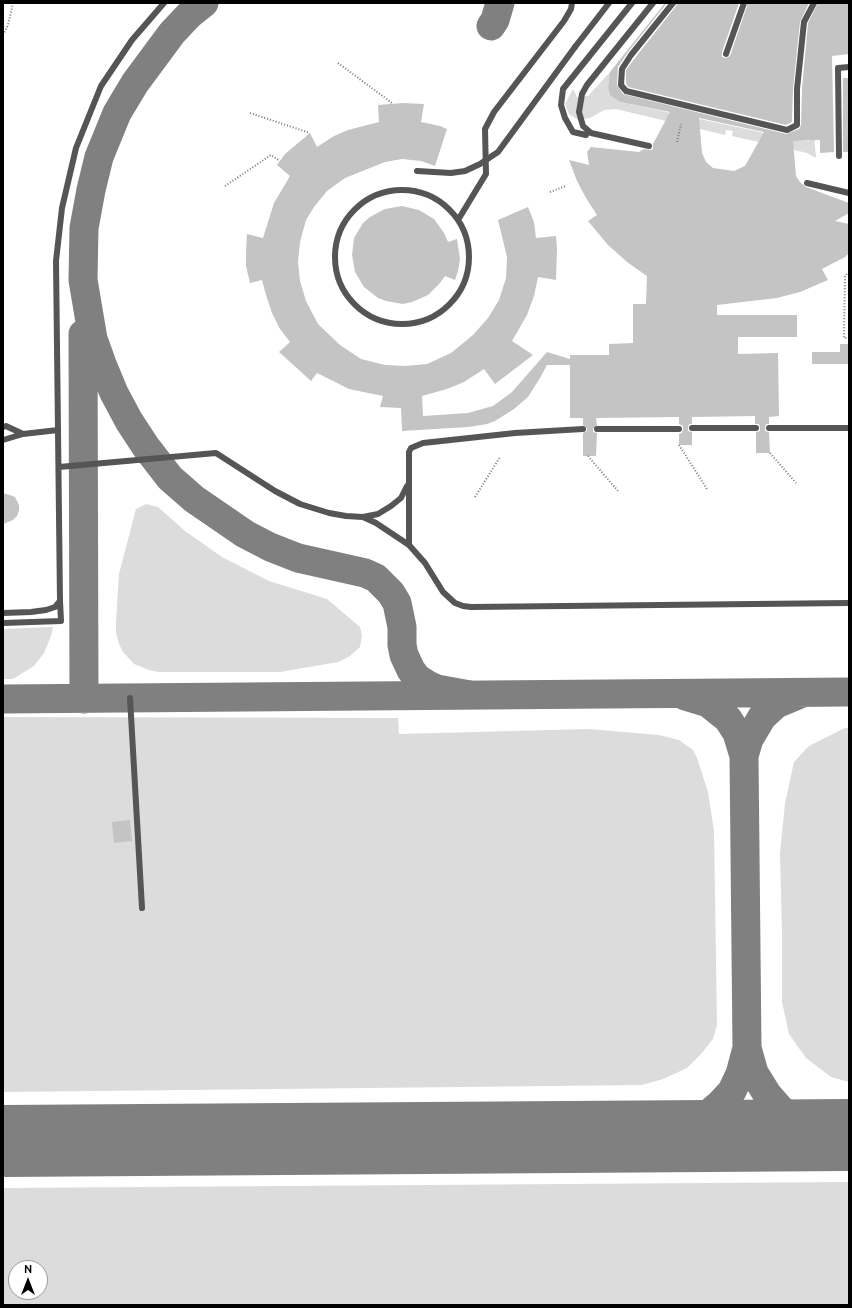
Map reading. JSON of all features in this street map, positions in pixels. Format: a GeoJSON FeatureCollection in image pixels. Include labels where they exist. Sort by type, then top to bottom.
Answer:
{"type":"FeatureCollection","features":[{"type":"Feature","properties":{"kind":"lane"},"geometry":{"type":"LineString","coordinates":[[3,624],[61,622],[56,261],[62,208],[76,148],[101,86],[132,40],[164,3]]}},
{"type":"Feature","properties":{"kind":"lane"},"geometry":{"type":"LineString","coordinates":[[458,220],[486,174],[485,129],[494,112],[564,21],[571,9],[572,3]]}},
{"type":"Feature","properties":{"kind":"lane"},"geometry":{"type":"LineString","coordinates":[[417,171],[451,173],[465,171],[480,164],[498,152],[609,3]]}},
{"type":"Feature","properties":{"kind":"lane"},"geometry":{"type":"LineString","coordinates":[[586,135],[573,132],[565,118],[561,105],[563,89],[632,3]]}},
{"type":"Feature","properties":{"kind":"lane"},"geometry":{"type":"LineString","coordinates":[[649,146],[590,133],[583,126],[579,112],[582,94],[587,85],[653,3]]}},
{"type":"Feature","properties":{"kind":"lane"},"geometry":{"type":"LineString","coordinates":[[673,3],[631,55],[622,69],[620,85],[626,91],[787,130],[797,125],[798,75],[804,22],[812,4]]}},
{"type":"Feature","properties":{"kind":"lane"},"geometry":{"type":"LineString","coordinates":[[726,54],[744,3]]}},
{"type":"Feature","properties":{"kind":"lane"},"geometry":{"type":"LineString","coordinates":[[839,156],[838,68],[849,67]]}},
{"type":"Feature","properties":{"kind":"lane"},"geometry":{"type":"LineString","coordinates":[[807,183],[849,193]]}},
{"type":"Feature","properties":{"kind":"lane"},"geometry":{"type":"LineString","coordinates":[[405,190],[426,194],[444,205],[458,220],[463,230],[469,250],[468,271],[460,290],[447,306],[438,313],[429,318],[414,322],[399,324],[388,322],[378,319],[360,309],[346,293],[336,269],[336,243],[339,233],[350,215],[365,201],[384,192],[405,190]]}},
{"type":"Feature","properties":{"kind":"lane"},"geometry":{"type":"LineString","coordinates":[[3,427],[6,426],[23,434]]}},
{"type":"Feature","properties":{"kind":"lane"},"geometry":{"type":"LineString","coordinates":[[692,428],[756,428]]}},
{"type":"Feature","properties":{"kind":"lane"},"geometry":{"type":"LineString","coordinates":[[769,428],[849,428]]}},
{"type":"Feature","properties":{"kind":"lane"},"geometry":{"type":"LineString","coordinates":[[409,544],[409,452],[411,448],[416,445],[514,433],[584,429]]}},
{"type":"Feature","properties":{"kind":"lane"},"geometry":{"type":"LineString","coordinates":[[597,429],[679,429]]}},
{"type":"Feature","properties":{"kind":"lane"},"geometry":{"type":"LineString","coordinates":[[3,440],[23,434],[58,430]]}},
{"type":"Feature","properties":{"kind":"lane"},"geometry":{"type":"LineString","coordinates":[[59,467],[216,453],[275,491],[300,504],[329,513],[364,517],[378,514],[391,506],[401,498],[409,482]]}},
{"type":"Feature","properties":{"kind":"lane"},"geometry":{"type":"LineString","coordinates":[[364,517],[409,544],[425,563],[443,592],[449,598],[462,606],[849,603]]}},
{"type":"Feature","properties":{"kind":"lane"},"geometry":{"type":"LineString","coordinates":[[3,613],[46,610],[56,607],[60,601]]}},
{"type":"Feature","properties":{"kind":"lane"},"geometry":{"type":"LineString","coordinates":[[130,698],[142,908]]}},
{"type":"Feature","properties":{"kind":"path"},"geometry":{"type":"LineString","coordinates":[[3,35],[8,25],[13,3]]}},
{"type":"Feature","properties":{"kind":"path"},"geometry":{"type":"LineString","coordinates":[[338,63],[392,103]]}},
{"type":"Feature","properties":{"kind":"path"},"geometry":{"type":"LineString","coordinates":[[250,113],[310,133]]}},
{"type":"Feature","properties":{"kind":"path"},"geometry":{"type":"LineString","coordinates":[[677,142],[681,124]]}},
{"type":"Feature","properties":{"kind":"path"},"geometry":{"type":"LineString","coordinates":[[225,186],[271,155],[280,161]]}},
{"type":"Feature","properties":{"kind":"path"},"geometry":{"type":"LineString","coordinates":[[550,192],[566,186]]}},
{"type":"Feature","properties":{"kind":"path"},"geometry":{"type":"LineString","coordinates":[[849,272],[845,276],[844,338],[849,338]]}},
{"type":"Feature","properties":{"kind":"path"},"geometry":{"type":"LineString","coordinates":[[679,446],[707,489]]}},
{"type":"Feature","properties":{"kind":"path"},"geometry":{"type":"LineString","coordinates":[[770,453],[796,483]]}},
{"type":"Feature","properties":{"kind":"path"},"geometry":{"type":"LineString","coordinates":[[588,456],[618,491]]}},
{"type":"Feature","properties":{"kind":"path"},"geometry":{"type":"LineString","coordinates":[[475,497],[500,457]]}},
{"type":"Feature","properties":{"kind":"shaded area"},"geometry":{"type":"Polygon","coordinates":[[[610,72],[608,87],[610,94],[620,102],[802,141],[810,141],[814,135],[816,158],[807,153],[732,136],[733,131],[726,130],[725,135],[616,109],[604,110],[590,118],[578,120],[569,114],[565,104],[573,89],[577,97],[588,96],[610,72]]]}},
{"type":"Feature","properties":{"kind":"shaded area"},"geometry":{"type":"Polygon","coordinates":[[[146,504],[158,507],[185,531],[222,557],[269,581],[327,599],[360,627],[362,635],[360,647],[350,656],[338,662],[280,672],[158,672],[134,664],[123,652],[116,633],[119,574],[136,509],[146,504]]]}},
{"type":"Feature","properties":{"kind":"shaded area"},"geometry":{"type":"Polygon","coordinates":[[[53,627],[44,653],[34,666],[13,679],[3,679],[3,629],[53,627]]]}},
{"type":"Feature","properties":{"kind":"shaded area"},"geometry":{"type":"Polygon","coordinates":[[[3,717],[398,718],[399,734],[589,729],[659,735],[679,740],[693,750],[697,758],[708,792],[714,831],[717,1025],[713,1039],[687,1068],[663,1079],[642,1085],[3,1092],[3,717]]]}},
{"type":"Feature","properties":{"kind":"shaded area"},"geometry":{"type":"Polygon","coordinates":[[[845,728],[849,728],[849,1082],[831,1077],[806,1058],[789,1034],[782,1002],[780,853],[785,803],[794,762],[809,746],[845,728]]]}},
{"type":"Feature","properties":{"kind":"shaded area"},"geometry":{"type":"Polygon","coordinates":[[[849,1182],[849,1305],[3,1305],[3,1188],[849,1182]]]}},
{"type":"Feature","properties":{"kind":"building"},"geometry":{"type":"Polygon","coordinates":[[[665,3],[667,3],[618,67],[617,85],[623,94],[786,134],[799,129],[801,125],[802,89],[808,23],[818,3],[849,3],[849,54],[832,56],[834,152],[820,153],[820,140],[793,141],[796,176],[800,182],[806,187],[849,203],[849,213],[835,221],[849,224],[849,253],[845,257],[822,269],[828,280],[800,292],[777,298],[717,305],[717,315],[797,315],[797,337],[738,337],[738,354],[778,353],[779,416],[769,417],[769,424],[766,424],[765,428],[765,431],[769,432],[770,453],[756,453],[756,432],[760,431],[760,428],[759,424],[755,424],[755,416],[692,417],[692,424],[689,424],[688,431],[692,432],[692,445],[679,445],[679,434],[682,433],[683,426],[679,424],[679,417],[596,418],[597,425],[593,429],[593,432],[597,433],[596,456],[583,456],[583,433],[587,431],[587,428],[583,425],[583,418],[570,418],[570,365],[547,365],[528,397],[514,409],[495,421],[469,427],[402,431],[401,408],[380,407],[383,396],[349,389],[317,373],[311,381],[279,352],[290,342],[280,329],[272,313],[262,280],[250,283],[246,266],[247,234],[263,238],[274,203],[290,176],[277,165],[285,154],[310,133],[317,147],[334,136],[348,130],[379,122],[378,105],[403,103],[424,104],[421,122],[447,129],[435,166],[421,161],[402,159],[385,162],[345,178],[327,191],[314,207],[306,220],[300,242],[298,262],[300,281],[306,301],[318,324],[340,345],[361,359],[385,365],[405,366],[427,364],[451,353],[473,335],[488,318],[499,300],[506,278],[507,257],[498,220],[528,207],[534,222],[536,238],[556,236],[557,248],[556,280],[538,277],[534,296],[527,315],[512,341],[533,355],[495,384],[484,369],[464,382],[447,389],[422,396],[423,416],[468,413],[493,406],[512,392],[547,352],[570,359],[570,355],[609,355],[609,344],[633,343],[633,304],[646,304],[647,276],[627,262],[608,245],[588,221],[597,215],[577,181],[569,160],[589,165],[587,152],[591,147],[639,152],[644,149],[653,149],[653,144],[670,112],[620,102],[610,95],[608,87],[610,72],[665,3]],[[699,118],[702,153],[706,162],[713,168],[734,171],[745,166],[764,132],[699,118]]]}},
{"type":"Feature","properties":{"kind":"building"},"geometry":{"type":"Polygon","coordinates":[[[677,3],[739,3],[722,52],[722,57],[726,58],[730,56],[748,3],[809,3],[800,22],[793,89],[792,122],[786,125],[628,87],[626,83],[626,70],[677,3]]]}},
{"type":"Feature","properties":{"kind":"building"},"geometry":{"type":"Polygon","coordinates":[[[843,78],[849,78],[849,152],[843,152],[843,78]]]}},
{"type":"Feature","properties":{"kind":"building"},"geometry":{"type":"Polygon","coordinates":[[[402,206],[419,210],[434,219],[444,233],[448,242],[457,239],[460,259],[455,280],[445,276],[428,295],[403,304],[378,298],[364,287],[355,272],[352,255],[354,238],[363,223],[370,217],[385,209],[402,206]]]}},
{"type":"Feature","properties":{"kind":"building"},"geometry":{"type":"Polygon","coordinates":[[[840,344],[849,344],[849,364],[812,364],[812,352],[840,352],[840,344]]]}},
{"type":"Feature","properties":{"kind":"building"},"geometry":{"type":"Polygon","coordinates":[[[3,493],[15,497],[19,505],[19,510],[17,516],[13,520],[3,524],[3,493]]]}},
{"type":"Feature","properties":{"kind":"building"},"geometry":{"type":"Polygon","coordinates":[[[130,820],[132,841],[114,843],[112,822],[130,820]]]}},
{"type":"Feature","properties":{"kind":"taxiway"},"geometry":{"type":"LineString","coordinates":[[204,3],[189,15],[172,33],[135,83],[117,113],[99,157],[84,228],[83,280],[93,339],[102,364],[114,393],[129,421],[146,447],[170,478],[194,499],[245,534],[270,547],[298,558],[365,573],[376,578],[391,593],[397,603],[402,627],[402,645],[404,655],[411,670],[417,678],[437,689],[470,695]]}},
{"type":"Feature","properties":{"kind":"taxiway"},"geometry":{"type":"LineString","coordinates":[[491,26],[495,20],[500,3]]}},
{"type":"Feature","properties":{"kind":"taxiway"},"geometry":{"type":"LineString","coordinates":[[83,334],[84,699]]}},
{"type":"Feature","properties":{"kind":"taxiway"},"geometry":{"type":"LineString","coordinates":[[3,699],[849,692]]}},
{"type":"Feature","properties":{"kind":"taxiway"},"geometry":{"type":"LineString","coordinates":[[685,696],[708,703],[728,719],[737,733],[744,756],[749,739],[762,717],[776,704],[800,694]]}},
{"type":"Feature","properties":{"kind":"taxiway"},"geometry":{"type":"LineString","coordinates":[[667,1136],[687,1128],[706,1116],[732,1091],[740,1074],[747,1048],[744,756]]}},
{"type":"Feature","properties":{"kind":"taxiway"},"geometry":{"type":"LineString","coordinates":[[747,1048],[754,1073],[767,1094],[781,1110],[804,1125],[829,1133],[849,1135]]}},
{"type":"Feature","properties":{"kind":"runway"},"geometry":{"type":"LineString","coordinates":[[3,1141],[849,1135]]}}]}
